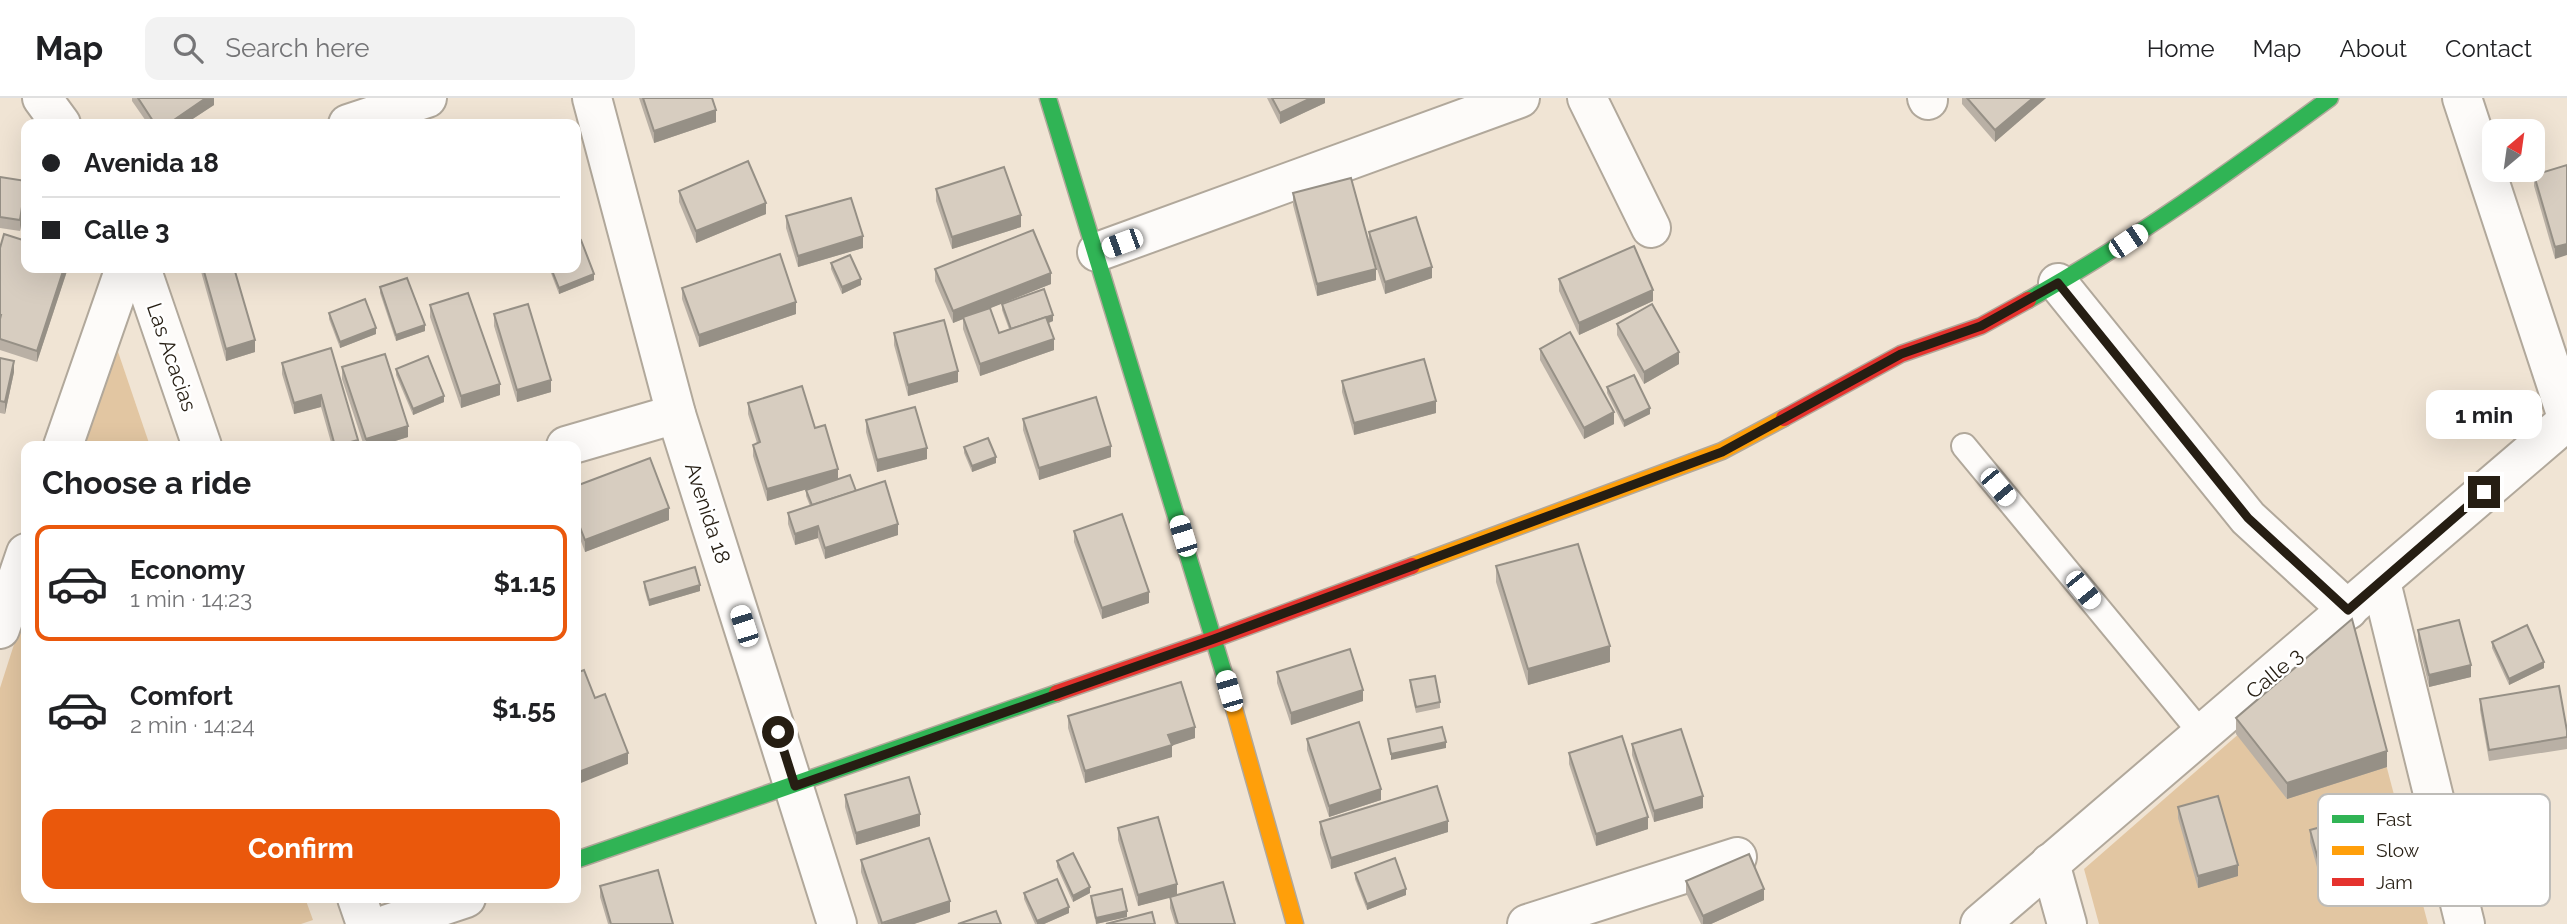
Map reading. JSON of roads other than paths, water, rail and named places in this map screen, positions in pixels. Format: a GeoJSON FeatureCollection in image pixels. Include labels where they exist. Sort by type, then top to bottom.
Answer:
{"type":"FeatureCollection","features":[{"type":"Feature","properties":{"kind":"street"},"geometry":{"type":"LineString","coordinates":[[42,98],[57,119]]}},
{"type":"Feature","properties":{"kind":"street"},"geometry":{"type":"LineString","coordinates":[[363,119],[427,98]]}},
{"type":"Feature","properties":{"kind":"street","name":"Avenida 18"},"geometry":{"type":"LineString","coordinates":[[592,98],[676,414],[837,924]]}},
{"type":"Feature","properties":{"kind":"street"},"geometry":{"type":"LineString","coordinates":[[1048,98],[1214,639],[1295,924]]}},
{"type":"Feature","properties":{"kind":"street"},"geometry":{"type":"LineString","coordinates":[[1097,252],[1520,98]]}},
{"type":"Feature","properties":{"kind":"street"},"geometry":{"type":"LineString","coordinates":[[1587,98],[1651,228]]}},
{"type":"Feature","properties":{"kind":"street"},"geometry":{"type":"LineString","coordinates":[[581,858],[1214,639],[1722,452],[1901,354],[1981,326],[2058,283],[2200,193],[2330,98]]}},
{"type":"Feature","properties":{"kind":"street"},"geometry":{"type":"LineString","coordinates":[[2462,98],[2567,419]]}},
{"type":"Feature","properties":{"kind":"street"},"geometry":{"type":"LineString","coordinates":[[65,441],[123,273]]}},
{"type":"Feature","properties":{"kind":"street","name":"Las Acacias"},"geometry":{"type":"LineString","coordinates":[[143,273],[200,441]]}},
{"type":"Feature","properties":{"kind":"street"},"geometry":{"type":"LineString","coordinates":[[2058,283],[2248,518],[2348,610]]}},
{"type":"Feature","properties":{"kind":"street"},"geometry":{"type":"LineString","coordinates":[[581,442],[676,414]]}},
{"type":"Feature","properties":{"kind":"street","name":"Calle 3"},"geometry":{"type":"LineString","coordinates":[[1980,924],[2381,582],[2567,419]]}},
{"type":"Feature","properties":{"kind":"street"},"geometry":{"type":"LineString","coordinates":[[0,629],[21,568]]}},
{"type":"Feature","properties":{"kind":"street"},"geometry":{"type":"LineString","coordinates":[[2381,582],[2433,794]]}},
{"type":"Feature","properties":{"kind":"street"},"geometry":{"type":"LineString","coordinates":[[1527,924],[1737,858]]}},
{"type":"Feature","properties":{"kind":"street"},"geometry":{"type":"LineString","coordinates":[[2050,863],[2067,924]]}},
{"type":"Feature","properties":{"kind":"street"},"geometry":{"type":"LineString","coordinates":[[359,903],[366,924]]}},
{"type":"Feature","properties":{"kind":"street"},"geometry":{"type":"LineString","coordinates":[[388,924],[451,903]]}},
{"type":"Feature","properties":{"kind":"street"},"geometry":{"type":"LineString","coordinates":[[2461,906],[2465,924]]}},
{"type":"Feature","properties":{"kind":"lane"},"geometry":{"type":"LineString","coordinates":[[1964,446],[2202,734]]}}]}
